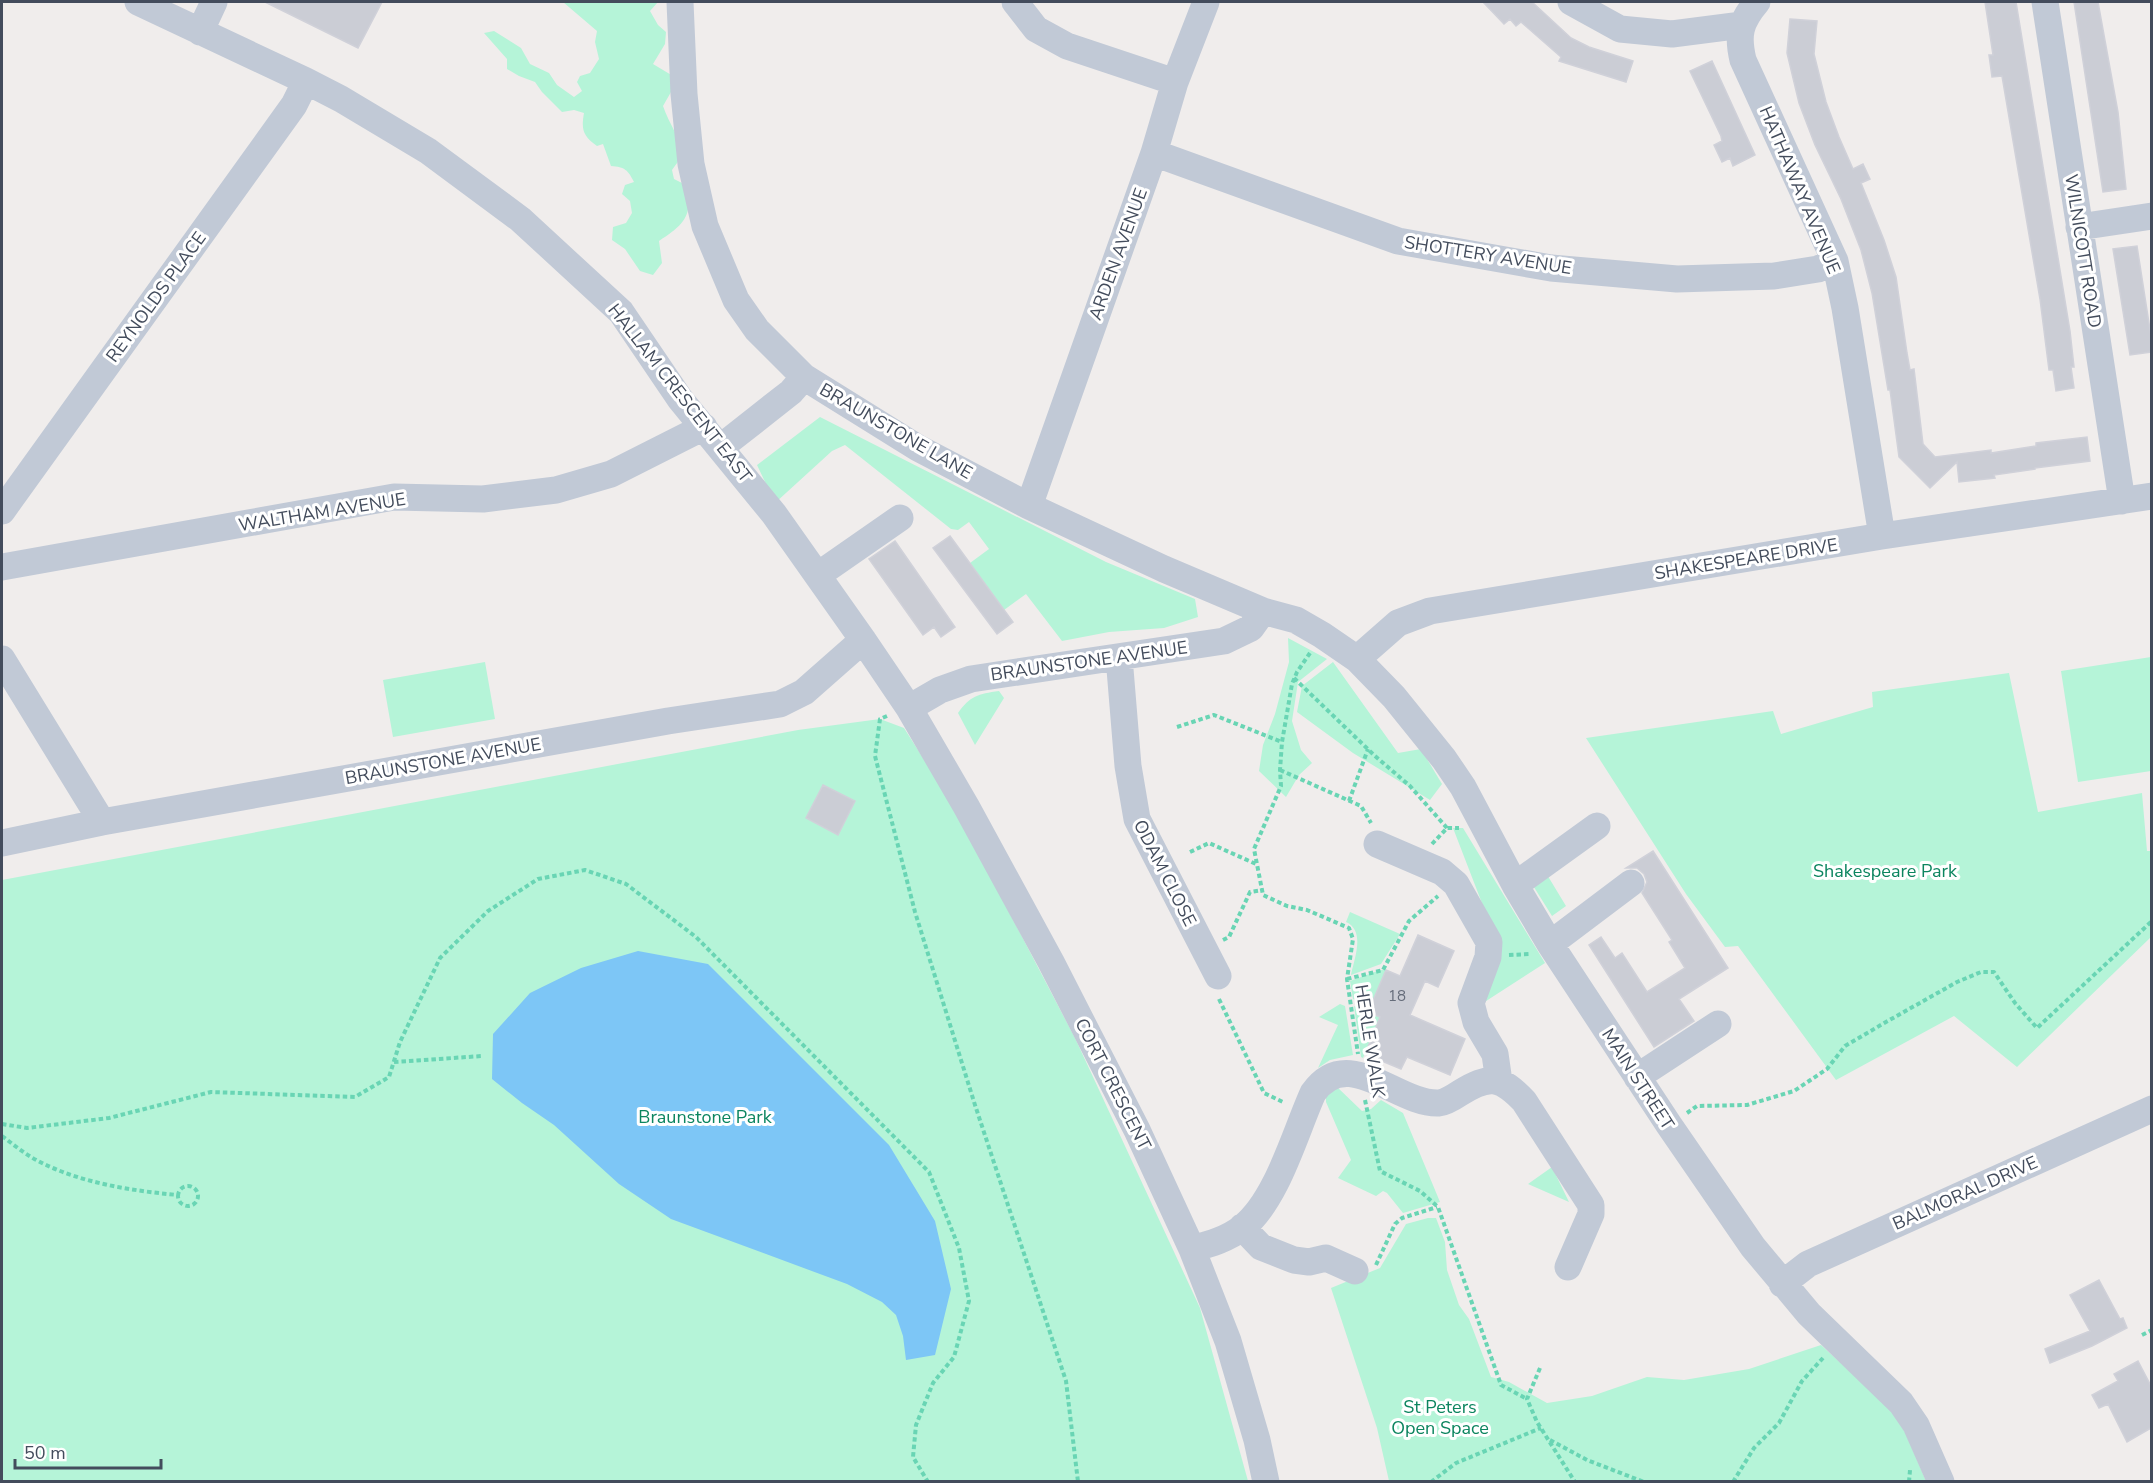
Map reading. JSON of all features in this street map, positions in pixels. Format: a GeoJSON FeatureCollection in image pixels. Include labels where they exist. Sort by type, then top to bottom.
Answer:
{"type":"FeatureCollection","features":[{"type":"Feature","properties":{"kind":"street","name":"HALLAM CRESCENT EAST"},"geometry":{"type":"LineString","coordinates":[[138,2],[341,99],[428,151],[520,219],[621,312],[680,399],[774,514],[909,708]]}},
{"type":"Feature","properties":{"kind":"street"},"geometry":{"type":"LineString","coordinates":[[200,32],[214,2]]}},
{"type":"Feature","properties":{"kind":"street","name":"BRAUNSTONE LANE"},"geometry":{"type":"LineString","coordinates":[[680,2],[684,93],[691,164],[705,226],[736,300],[757,330],[804,377],[918,448],[1029,506],[1164,569],[1263,611],[1296,620],[1357,660]]}},
{"type":"Feature","properties":{"kind":"street"},"geometry":{"type":"LineString","coordinates":[[1015,2],[1036,29],[1067,46],[1175,82]]}},
{"type":"Feature","properties":{"kind":"street","name":"ARDEN AVENUE"},"geometry":{"type":"LineString","coordinates":[[1029,506],[1154,153],[1175,82],[1206,2]]}},
{"type":"Feature","properties":{"kind":"street"},"geometry":{"type":"LineString","coordinates":[[1571,2],[1620,29],[1672,34],[1742,25],[1757,2]]}},
{"type":"Feature","properties":{"kind":"street","name":"WILNICOTT ROAD"},"geometry":{"type":"LineString","coordinates":[[2045,2],[2122,501]]}},
{"type":"Feature","properties":{"kind":"street","name":"HATHAWAY AVENUE"},"geometry":{"type":"LineString","coordinates":[[1742,25],[1739,35],[1743,60],[1835,261],[1882,536]]}},
{"type":"Feature","properties":{"kind":"street","name":"REYNOLDS PLACE"},"geometry":{"type":"LineString","coordinates":[[2,511],[294,105],[306,81]]}},
{"type":"Feature","properties":{"kind":"street","name":"SHOTTERY AVENUE"},"geometry":{"type":"LineString","coordinates":[[1154,153],[1398,241],[1551,268],[1677,279],[1774,276],[1818,269],[1835,261]]}},
{"type":"Feature","properties":{"kind":"street"},"geometry":{"type":"LineString","coordinates":[[2079,227],[2151,216]]}},
{"type":"Feature","properties":{"kind":"street"},"geometry":{"type":"LineString","coordinates":[[721,447],[791,392],[804,377]]}},
{"type":"Feature","properties":{"kind":"street","name":"WALTHAM AVENUE"},"geometry":{"type":"LineString","coordinates":[[2,567],[394,497],[483,499],[556,490],[611,474],[704,427]]}},
{"type":"Feature","properties":{"kind":"street","name":"SHAKESPEARE DRIVE"},"geometry":{"type":"LineString","coordinates":[[1357,660],[1398,623],[1430,611],[1882,536],[2151,496]]}},
{"type":"Feature","properties":{"kind":"street"},"geometry":{"type":"LineString","coordinates":[[818,575],[900,518]]}},
{"type":"Feature","properties":{"kind":"street","name":"BRAUNSTONE AVENUE"},"geometry":{"type":"LineString","coordinates":[[909,708],[940,690],[971,679],[1224,641],[1251,628],[1263,611]]}},
{"type":"Feature","properties":{"kind":"street","name":"BRAUNSTONE AVENUE"},"geometry":{"type":"LineString","coordinates":[[2,843],[102,822],[668,721],[780,704],[804,692],[863,640]]}},
{"type":"Feature","properties":{"kind":"street","name":"ODAM CLOSE"},"geometry":{"type":"LineString","coordinates":[[1119,657],[1128,766],[1137,819],[1218,976]]}},
{"type":"Feature","properties":{"kind":"street"},"geometry":{"type":"LineString","coordinates":[[2,658],[102,822]]}},
{"type":"Feature","properties":{"kind":"street","name":"MAIN STREET"},"geometry":{"type":"LineString","coordinates":[[1357,660],[1394,697],[1444,759],[1463,787],[1515,885],[1550,944],[1669,1125],[1753,1247],[1782,1284],[1901,1403],[1916,1425],[1941,1482]]}},
{"type":"Feature","properties":{"kind":"street","name":"CORT CRESCENT"},"geometry":{"type":"LineString","coordinates":[[909,708],[966,806],[1051,962],[1137,1130],[1192,1249],[1228,1341],[1257,1440],[1266,1482]]}},
{"type":"Feature","properties":{"kind":"street"},"geometry":{"type":"LineString","coordinates":[[1515,885],[1597,826]]}},
{"type":"Feature","properties":{"kind":"street"},"geometry":{"type":"LineString","coordinates":[[1377,844],[1442,872],[1454,882],[1489,942],[1488,957],[1471,1003],[1476,1022],[1496,1054],[1499,1082]]}},
{"type":"Feature","properties":{"kind":"street"},"geometry":{"type":"LineString","coordinates":[[1550,944],[1631,883]]}},
{"type":"Feature","properties":{"kind":"street"},"geometry":{"type":"LineString","coordinates":[[1637,1077],[1718,1024]]}},
{"type":"Feature","properties":{"kind":"street"},"geometry":{"type":"LineString","coordinates":[[1192,1249],[1220,1241],[1242,1227],[1261,1210],[1279,1177],[1304,1112],[1319,1083],[1340,1074],[1360,1074],[1420,1100],[1441,1103],[1485,1080],[1499,1082],[1512,1088],[1524,1101],[1591,1206],[1591,1214],[1568,1267]]}},
{"type":"Feature","properties":{"kind":"street","name":"BALMORAL DRIVE"},"geometry":{"type":"LineString","coordinates":[[1782,1284],[1808,1264],[2151,1109]]}},
{"type":"Feature","properties":{"kind":"street"},"geometry":{"type":"LineString","coordinates":[[1242,1227],[1261,1247],[1294,1260],[1309,1262],[1326,1258],[1355,1271]]}},
{"type":"Feature","properties":{"kind":"path"},"geometry":{"type":"LineString","coordinates":[[1204,949],[1229,937],[1250,892],[1262,890],[1254,849],[1281,786],[1282,742],[1294,678],[1322,635]]}},
{"type":"Feature","properties":{"kind":"path"},"geometry":{"type":"LineString","coordinates":[[1294,678],[1410,786],[1447,828]]}},
{"type":"Feature","properties":{"kind":"path"},"geometry":{"type":"LineString","coordinates":[[909,708],[880,719],[875,756],[915,912],[975,1105],[1066,1380],[1078,1482]]}},
{"type":"Feature","properties":{"kind":"path"},"geometry":{"type":"LineString","coordinates":[[1177,727],[1214,715],[1282,742]]}},
{"type":"Feature","properties":{"kind":"path"},"geometry":{"type":"LineString","coordinates":[[1348,801],[1368,749]]}},
{"type":"Feature","properties":{"kind":"path"},"geometry":{"type":"LineString","coordinates":[[1280,770],[1361,806],[1373,827],[1377,844]]}},
{"type":"Feature","properties":{"kind":"path"},"geometry":{"type":"LineString","coordinates":[[1425,865],[1432,842],[1447,828],[1463,828],[1482,823]]}},
{"type":"Feature","properties":{"kind":"path"},"geometry":{"type":"LineString","coordinates":[[1190,852],[1209,843],[1257,865]]}},
{"type":"Feature","properties":{"kind":"path"},"geometry":{"type":"LineString","coordinates":[[2,1124],[27,1128],[109,1118],[211,1092],[355,1097],[389,1077],[400,1042],[440,958],[488,911],[538,879],[585,870],[626,884],[696,937],[928,1172],[959,1248],[969,1301],[954,1357],[933,1383],[916,1425],[913,1457],[928,1482]]}},
{"type":"Feature","properties":{"kind":"path"},"geometry":{"type":"LineString","coordinates":[[1347,979],[1383,970],[1409,921],[1454,882]]}},
{"type":"Feature","properties":{"kind":"path","name":"HERLE WALK"},"geometry":{"type":"LineString","coordinates":[[1262,890],[1263,895],[1287,906],[1307,910],[1349,928],[1353,939],[1347,979],[1360,1074],[1380,1171],[1420,1191],[1438,1207]]}},
{"type":"Feature","properties":{"kind":"path"},"geometry":{"type":"LineString","coordinates":[[1669,1125],[1697,1106],[1748,1106],[1794,1091],[1827,1070],[1845,1046],[1958,982],[1981,972],[1994,972],[2015,1003],[2037,1028],[2151,921]]}},
{"type":"Feature","properties":{"kind":"path"},"geometry":{"type":"LineString","coordinates":[[1488,957],[1535,954],[1550,944]]}},
{"type":"Feature","properties":{"kind":"path"},"geometry":{"type":"LineString","coordinates":[[1218,976],[1213,988],[1264,1093],[1304,1112]]}},
{"type":"Feature","properties":{"kind":"path"},"geometry":{"type":"LineString","coordinates":[[393,1062],[482,1056]]}},
{"type":"Feature","properties":{"kind":"path"},"geometry":{"type":"LineString","coordinates":[[2,1136],[39,1162],[69,1174],[132,1189],[178,1195]]}},
{"type":"Feature","properties":{"kind":"path"},"geometry":{"type":"LineString","coordinates":[[190,1186],[197,1192],[198,1199],[194,1204],[187,1206],[181,1203],[178,1195],[181,1189],[190,1186]]}},
{"type":"Feature","properties":{"kind":"path"},"geometry":{"type":"LineString","coordinates":[[1355,1271],[1375,1266],[1395,1224],[1402,1218],[1438,1207],[1501,1385],[1527,1399],[1541,1428],[1575,1482]]}},
{"type":"Feature","properties":{"kind":"path"},"geometry":{"type":"LineString","coordinates":[[2142,1335],[2151,1330]]}},
{"type":"Feature","properties":{"kind":"path"},"geometry":{"type":"LineString","coordinates":[[1733,1482],[1755,1448],[1779,1423],[1802,1381],[1838,1342]]}},
{"type":"Feature","properties":{"kind":"path"},"geometry":{"type":"LineString","coordinates":[[1527,1399],[1540,1368]]}},
{"type":"Feature","properties":{"kind":"path"},"geometry":{"type":"LineString","coordinates":[[1431,1482],[1456,1463],[1541,1428]]}},
{"type":"Feature","properties":{"kind":"path"},"geometry":{"type":"LineString","coordinates":[[1549,1440],[1587,1460],[1644,1482]]}},
{"type":"Feature","properties":{"kind":"green space"},"geometry":{"type":"Polygon","coordinates":[[[563,2],[658,2],[650,11],[658,25],[666,32],[665,44],[653,64],[673,76],[671,92],[663,106],[681,149],[682,156],[672,170],[674,179],[686,185],[689,204],[688,212],[681,224],[659,241],[662,263],[653,275],[640,271],[625,249],[612,240],[613,227],[626,223],[632,213],[630,201],[622,194],[625,185],[634,182],[630,175],[623,168],[611,166],[603,144],[597,146],[586,136],[583,128],[584,113],[574,110],[562,112],[535,82],[507,69],[507,59],[484,33],[494,31],[521,48],[530,64],[549,73],[557,85],[574,97],[582,91],[577,82],[580,76],[590,73],[599,59],[595,42],[597,31],[563,2]]]}},
{"type":"Feature","properties":{"kind":"green space"},"geometry":{"type":"Polygon","coordinates":[[[820,417],[1106,562],[1195,599],[1198,617],[1164,628],[1109,632],[1062,641],[1026,594],[1004,610],[970,563],[989,549],[969,522],[958,530],[951,529],[845,445],[832,451],[775,503],[757,465],[820,417]]]}},
{"type":"Feature","properties":{"kind":"green space"},"geometry":{"type":"Polygon","coordinates":[[[1288,638],[1327,659],[1298,682],[1292,721],[1301,750],[1312,763],[1299,775],[1286,797],[1259,771],[1263,745],[1275,714],[1289,662],[1288,638]]]}},
{"type":"Feature","properties":{"kind":"green space"},"geometry":{"type":"Polygon","coordinates":[[[2151,657],[2151,771],[2078,782],[2061,671],[2151,657]]]}},
{"type":"Feature","properties":{"kind":"green space"},"geometry":{"type":"Polygon","coordinates":[[[485,662],[495,719],[393,737],[383,680],[485,662]]]}},
{"type":"Feature","properties":{"kind":"green space"},"geometry":{"type":"Polygon","coordinates":[[[1333,662],[1398,753],[1421,749],[1442,784],[1430,800],[1353,753],[1297,712],[1302,686],[1333,662]]]}},
{"type":"Feature","properties":{"kind":"green space","name":"Shakespeare Park"},"geometry":{"type":"Polygon","coordinates":[[[2009,673],[2038,812],[2142,793],[2147,851],[2151,851],[2151,937],[2017,1067],[1954,1016],[1836,1080],[1738,946],[1725,947],[1686,894],[1586,738],[1773,711],[1781,734],[1873,707],[1872,692],[2009,673]]]}},
{"type":"Feature","properties":{"kind":"green space"},"geometry":{"type":"Polygon","coordinates":[[[999,691],[1004,698],[975,745],[958,713],[975,697],[999,691]]]}},
{"type":"Feature","properties":{"kind":"green space","name":"Braunstone Park"},"geometry":{"type":"Polygon","coordinates":[[[880,719],[904,728],[953,805],[1075,1038],[1200,1308],[1248,1481],[2,1482],[2,880],[798,730],[880,719]]]}},
{"type":"Feature","properties":{"kind":"green space"},"geometry":{"type":"Polygon","coordinates":[[[1453,828],[1463,828],[1545,963],[1483,1003],[1497,942],[1453,828]]]}},
{"type":"Feature","properties":{"kind":"green space"},"geometry":{"type":"Polygon","coordinates":[[[1546,873],[1566,906],[1552,916],[1532,884],[1546,873]]]}},
{"type":"Feature","properties":{"kind":"green space"},"geometry":{"type":"Polygon","coordinates":[[[1350,912],[1400,934],[1381,964],[1351,975],[1357,939],[1356,932],[1346,922],[1350,912]]]}},
{"type":"Feature","properties":{"kind":"green space"},"geometry":{"type":"Polygon","coordinates":[[[1386,970],[1371,1006],[1353,999],[1350,981],[1386,970]]]}},
{"type":"Feature","properties":{"kind":"green space"},"geometry":{"type":"Polygon","coordinates":[[[1340,1004],[1345,1006],[1353,1055],[1330,1060],[1318,1068],[1338,1025],[1319,1017],[1340,1004]]]}},
{"type":"Feature","properties":{"kind":"green space"},"geometry":{"type":"Polygon","coordinates":[[[1354,1006],[1380,1017],[1363,1058],[1361,1057],[1354,1006]]]}},
{"type":"Feature","properties":{"kind":"green space"},"geometry":{"type":"Polygon","coordinates":[[[1336,1086],[1362,1111],[1371,1109],[1381,1100],[1403,1113],[1440,1202],[1403,1213],[1387,1193],[1383,1191],[1376,1196],[1338,1178],[1351,1160],[1326,1102],[1326,1092],[1336,1086]]]}},
{"type":"Feature","properties":{"kind":"green space"},"geometry":{"type":"Polygon","coordinates":[[[1552,1167],[1569,1202],[1528,1184],[1552,1167]]]}},
{"type":"Feature","properties":{"kind":"green space","name":"St Peters Open Space"},"geometry":{"type":"Polygon","coordinates":[[[1436,1218],[1445,1242],[1447,1270],[1459,1305],[1469,1319],[1491,1377],[1509,1382],[1547,1403],[1592,1396],[1647,1377],[1684,1380],[1749,1369],[1821,1345],[1889,1407],[1905,1432],[1926,1481],[1389,1481],[1377,1428],[1331,1288],[1380,1268],[1406,1224],[1436,1218]]]}},
{"type":"Feature","properties":{"kind":"water"},"geometry":{"type":"Polygon","coordinates":[[[638,951],[708,964],[889,1145],[935,1221],[951,1289],[935,1355],[906,1360],[903,1336],[896,1315],[882,1302],[847,1284],[671,1219],[619,1184],[554,1125],[492,1079],[493,1034],[530,993],[581,968],[638,951]]]}},
{"type":"Feature","properties":{"kind":"building"},"geometry":{"type":"Polygon","coordinates":[[[265,2],[382,2],[358,48],[265,2]]]}},
{"type":"Feature","properties":{"kind":"building"},"geometry":{"type":"Polygon","coordinates":[[[1483,2],[1532,2],[1571,38],[1589,47],[1633,61],[1626,82],[1559,61],[1561,57],[1521,22],[1516,26],[1510,19],[1504,24],[1483,2]]]}},
{"type":"Feature","properties":{"kind":"building"},"geometry":{"type":"Polygon","coordinates":[[[1985,2],[2016,2],[2070,331],[2074,388],[2056,391],[2053,370],[2049,370],[2040,299],[2002,76],[1992,77],[1989,55],[1993,55],[1985,2]]]}},
{"type":"Feature","properties":{"kind":"building"},"geometry":{"type":"Polygon","coordinates":[[[2074,2],[2098,2],[2118,112],[2126,189],[2103,192],[2074,2]]]}},
{"type":"Feature","properties":{"kind":"building"},"geometry":{"type":"Polygon","coordinates":[[[1790,19],[1817,21],[1814,54],[1826,102],[1853,169],[1863,164],[1870,179],[1861,183],[1896,277],[1910,370],[1914,369],[1923,444],[1935,457],[1991,450],[1991,453],[2036,446],[2036,443],[2087,437],[2090,461],[1959,482],[1957,462],[1930,488],[1899,457],[1890,390],[1888,390],[1872,293],[1861,250],[1799,103],[1787,53],[1790,19]]]}},
{"type":"Feature","properties":{"kind":"building"},"geometry":{"type":"Polygon","coordinates":[[[1712,61],[1755,155],[1733,166],[1730,158],[1722,162],[1714,145],[1722,141],[1721,136],[1690,71],[1712,61]]]}},
{"type":"Feature","properties":{"kind":"building"},"geometry":{"type":"Polygon","coordinates":[[[2137,246],[2151,336],[2151,352],[2130,355],[2113,249],[2137,246]]]}},
{"type":"Feature","properties":{"kind":"building"},"geometry":{"type":"Polygon","coordinates":[[[950,536],[1013,622],[997,634],[933,548],[950,536]]]}},
{"type":"Feature","properties":{"kind":"building"},"geometry":{"type":"Polygon","coordinates":[[[895,541],[955,627],[941,637],[934,627],[923,635],[869,559],[895,541]]]}},
{"type":"Feature","properties":{"kind":"building"},"geometry":{"type":"Polygon","coordinates":[[[823,785],[855,801],[838,835],[806,818],[823,785]]]}},
{"type":"Feature","properties":{"kind":"building"},"geometry":{"type":"Polygon","coordinates":[[[1653,851],[1728,968],[1679,999],[1694,1021],[1654,1047],[1589,945],[1601,937],[1615,958],[1622,953],[1647,992],[1685,968],[1669,942],[1672,940],[1642,893],[1647,882],[1644,874],[1637,868],[1626,868],[1653,851]]]}},
{"type":"Feature","properties":{"kind":"building"},"geometry":{"type":"Polygon","coordinates":[[[1418,935],[1454,951],[1438,987],[1425,981],[1410,1015],[1465,1039],[1450,1075],[1407,1057],[1401,1069],[1365,1054],[1380,1017],[1368,1012],[1386,970],[1400,976],[1418,935]]]}},
{"type":"Feature","properties":{"kind":"building"},"geometry":{"type":"Polygon","coordinates":[[[2099,1280],[2127,1328],[2092,1346],[2050,1363],[2045,1349],[2090,1331],[2070,1295],[2099,1280]]]}},
{"type":"Feature","properties":{"kind":"building"},"geometry":{"type":"Polygon","coordinates":[[[2138,1361],[2151,1386],[2151,1428],[2127,1442],[2108,1404],[2099,1408],[2092,1395],[2118,1381],[2114,1374],[2138,1361]]]}}]}
